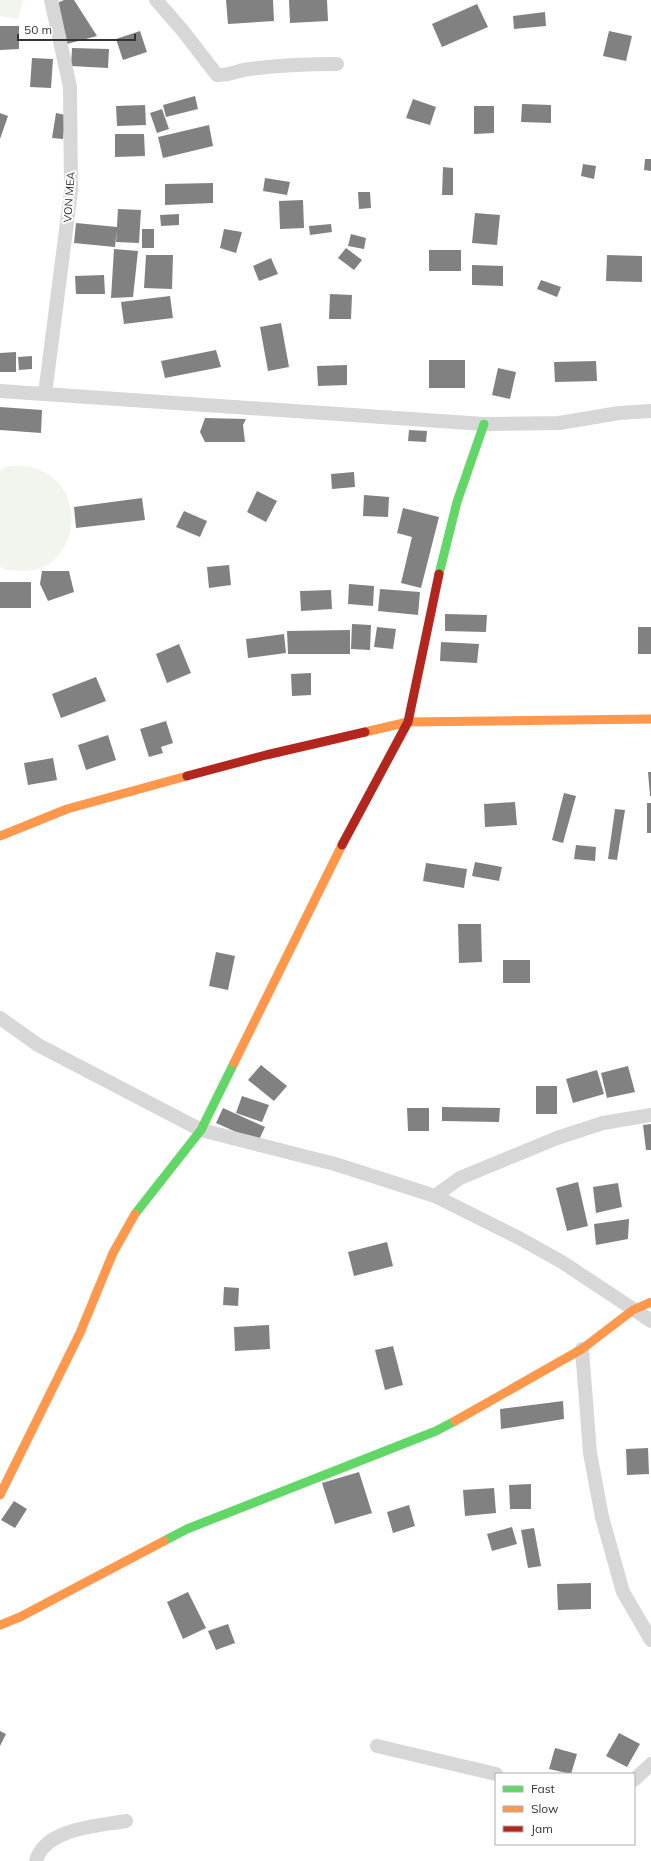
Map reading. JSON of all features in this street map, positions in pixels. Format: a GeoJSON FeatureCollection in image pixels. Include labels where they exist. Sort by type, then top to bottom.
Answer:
{"type":"FeatureCollection","features":[{"type":"Feature","properties":{"kind":"street","name":"VON MEA"},"geometry":{"type":"LineString","coordinates":[[45,394],[71,191],[70,87],[51,0]]}},
{"type":"Feature","properties":{"kind":"street"},"geometry":{"type":"LineString","coordinates":[[156,0],[183,31],[217,75],[224,76],[249,69],[304,64],[337,64]]}},
{"type":"Feature","properties":{"kind":"street"},"geometry":{"type":"LineString","coordinates":[[0,391],[484,424],[558,423],[619,413],[651,411]]}},
{"type":"Feature","properties":{"kind":"street"},"geometry":{"type":"LineString","coordinates":[[0,1495],[80,1333],[113,1253],[138,1209],[201,1130],[347,836],[408,722],[444,551],[457,502],[484,424]]}},
{"type":"Feature","properties":{"kind":"street"},"geometry":{"type":"LineString","coordinates":[[0,836],[67,809],[266,755],[408,722],[651,719]]}},
{"type":"Feature","properties":{"kind":"street"},"geometry":{"type":"LineString","coordinates":[[0,1018],[38,1045],[201,1130],[335,1164],[435,1196],[562,1262],[651,1321]]}},
{"type":"Feature","properties":{"kind":"street"},"geometry":{"type":"LineString","coordinates":[[435,1196],[460,1178],[557,1138],[603,1123],[651,1115]]}},
{"type":"Feature","properties":{"kind":"street"},"geometry":{"type":"LineString","coordinates":[[0,1626],[20,1617],[187,1529],[436,1431],[542,1373],[582,1349],[633,1310],[651,1302]]}},
{"type":"Feature","properties":{"kind":"street"},"geometry":{"type":"LineString","coordinates":[[582,1349],[590,1453],[602,1517],[623,1592],[651,1640]]}},
{"type":"Feature","properties":{"kind":"street"},"geometry":{"type":"LineString","coordinates":[[378,1746],[495,1774]]}},
{"type":"Feature","properties":{"kind":"street"},"geometry":{"type":"LineString","coordinates":[[635,1779],[651,1764]]}},
{"type":"Feature","properties":{"kind":"street"},"geometry":{"type":"LineString","coordinates":[[36,1861],[37,1856],[48,1843],[66,1832],[126,1821]]}},
{"type":"Feature","properties":{"kind":"shaded area"},"geometry":{"type":"Polygon","coordinates":[[[0,0],[23,0],[18,19],[0,16],[0,0]]]}},
{"type":"Feature","properties":{"kind":"shaded area"},"geometry":{"type":"Polygon","coordinates":[[[10,466],[31,467],[53,478],[65,492],[71,509],[71,527],[66,544],[55,558],[40,568],[21,571],[8,570],[0,567],[0,470],[10,466]]]}},
{"type":"Feature","properties":{"kind":"building"},"geometry":{"type":"Polygon","coordinates":[[[64,0],[74,0],[97,36],[63,45],[55,4],[64,0]]]}},
{"type":"Feature","properties":{"kind":"building"},"geometry":{"type":"Polygon","coordinates":[[[226,0],[273,0],[274,21],[228,24],[226,0]]]}},
{"type":"Feature","properties":{"kind":"building"},"geometry":{"type":"Polygon","coordinates":[[[289,0],[327,0],[328,21],[290,23],[289,0]]]}},
{"type":"Feature","properties":{"kind":"building"},"geometry":{"type":"Polygon","coordinates":[[[477,4],[488,27],[442,47],[432,24],[477,4]]]}},
{"type":"Feature","properties":{"kind":"building"},"geometry":{"type":"Polygon","coordinates":[[[545,12],[546,26],[514,29],[513,16],[545,12]]]}},
{"type":"Feature","properties":{"kind":"building"},"geometry":{"type":"Polygon","coordinates":[[[0,26],[19,26],[19,49],[0,50],[0,26]]]}},
{"type":"Feature","properties":{"kind":"building"},"geometry":{"type":"Polygon","coordinates":[[[140,31],[147,52],[123,60],[116,39],[140,31]]]}},
{"type":"Feature","properties":{"kind":"building"},"geometry":{"type":"Polygon","coordinates":[[[609,31],[632,36],[626,61],[603,56],[609,31]]]}},
{"type":"Feature","properties":{"kind":"building"},"geometry":{"type":"Polygon","coordinates":[[[72,48],[109,49],[108,68],[71,66],[72,48]]]}},
{"type":"Feature","properties":{"kind":"building"},"geometry":{"type":"Polygon","coordinates":[[[32,58],[53,59],[51,88],[30,87],[32,58]]]}},
{"type":"Feature","properties":{"kind":"building"},"geometry":{"type":"Polygon","coordinates":[[[195,96],[198,109],[166,117],[163,105],[195,96]]]}},
{"type":"Feature","properties":{"kind":"building"},"geometry":{"type":"Polygon","coordinates":[[[413,99],[436,107],[430,125],[406,118],[413,99]]]}},
{"type":"Feature","properties":{"kind":"building"},"geometry":{"type":"Polygon","coordinates":[[[522,104],[551,105],[551,123],[521,122],[522,104]]]}},
{"type":"Feature","properties":{"kind":"building"},"geometry":{"type":"Polygon","coordinates":[[[145,105],[146,125],[117,126],[116,106],[145,105]]]}},
{"type":"Feature","properties":{"kind":"building"},"geometry":{"type":"Polygon","coordinates":[[[474,106],[494,106],[494,133],[474,134],[474,106]]]}},
{"type":"Feature","properties":{"kind":"building"},"geometry":{"type":"Polygon","coordinates":[[[162,109],[169,129],[157,133],[150,113],[162,109]]]}},
{"type":"Feature","properties":{"kind":"building"},"geometry":{"type":"Polygon","coordinates":[[[0,113],[8,116],[0,139],[0,113]]]}},
{"type":"Feature","properties":{"kind":"building"},"geometry":{"type":"Polygon","coordinates":[[[56,113],[66,115],[63,139],[52,138],[56,113]]]}},
{"type":"Feature","properties":{"kind":"building"},"geometry":{"type":"Polygon","coordinates":[[[209,125],[213,146],[163,158],[158,137],[209,125]]]}},
{"type":"Feature","properties":{"kind":"building"},"geometry":{"type":"Polygon","coordinates":[[[115,134],[144,134],[145,156],[115,157],[115,134]]]}},
{"type":"Feature","properties":{"kind":"building"},"geometry":{"type":"Polygon","coordinates":[[[645,159],[651,159],[651,171],[644,170],[645,159]]]}},
{"type":"Feature","properties":{"kind":"building"},"geometry":{"type":"Polygon","coordinates":[[[583,164],[596,166],[594,179],[581,176],[583,164]]]}},
{"type":"Feature","properties":{"kind":"building"},"geometry":{"type":"Polygon","coordinates":[[[443,167],[453,168],[453,195],[442,195],[443,167]]]}},
{"type":"Feature","properties":{"kind":"building"},"geometry":{"type":"Polygon","coordinates":[[[265,178],[290,182],[287,195],[263,191],[265,178]]]}},
{"type":"Feature","properties":{"kind":"building"},"geometry":{"type":"Polygon","coordinates":[[[213,183],[213,203],[165,205],[165,184],[213,183]]]}},
{"type":"Feature","properties":{"kind":"building"},"geometry":{"type":"Polygon","coordinates":[[[358,192],[370,192],[371,208],[359,209],[358,192]]]}},
{"type":"Feature","properties":{"kind":"building"},"geometry":{"type":"Polygon","coordinates":[[[303,200],[304,228],[280,229],[279,201],[303,200]]]}},
{"type":"Feature","properties":{"kind":"building"},"geometry":{"type":"Polygon","coordinates":[[[118,209],[141,210],[139,243],[116,242],[118,209]]]}},
{"type":"Feature","properties":{"kind":"building"},"geometry":{"type":"Polygon","coordinates":[[[475,213],[500,215],[497,245],[472,243],[475,213]]]}},
{"type":"Feature","properties":{"kind":"building"},"geometry":{"type":"Polygon","coordinates":[[[179,214],[179,225],[161,226],[160,215],[179,214]]]}},
{"type":"Feature","properties":{"kind":"building"},"geometry":{"type":"Polygon","coordinates":[[[76,223],[117,227],[115,247],[74,243],[76,223]]]}},
{"type":"Feature","properties":{"kind":"building"},"geometry":{"type":"Polygon","coordinates":[[[331,224],[332,232],[310,235],[309,226],[331,224]]]}},
{"type":"Feature","properties":{"kind":"building"},"geometry":{"type":"Polygon","coordinates":[[[142,229],[154,229],[154,248],[142,248],[142,229]]]}},
{"type":"Feature","properties":{"kind":"building"},"geometry":{"type":"Polygon","coordinates":[[[224,229],[242,232],[236,253],[220,248],[224,229]]]}},
{"type":"Feature","properties":{"kind":"building"},"geometry":{"type":"Polygon","coordinates":[[[351,234],[366,238],[364,249],[348,246],[351,234]]]}},
{"type":"Feature","properties":{"kind":"building"},"geometry":{"type":"Polygon","coordinates":[[[346,248],[362,260],[354,270],[338,258],[346,248]]]}},
{"type":"Feature","properties":{"kind":"building"},"geometry":{"type":"Polygon","coordinates":[[[114,249],[138,251],[133,297],[111,298],[114,249]]]}},
{"type":"Feature","properties":{"kind":"building"},"geometry":{"type":"Polygon","coordinates":[[[429,250],[461,250],[461,271],[429,271],[429,250]]]}},
{"type":"Feature","properties":{"kind":"building"},"geometry":{"type":"Polygon","coordinates":[[[146,255],[173,255],[172,289],[144,288],[146,255]]]}},
{"type":"Feature","properties":{"kind":"building"},"geometry":{"type":"Polygon","coordinates":[[[607,255],[642,256],[642,282],[606,281],[607,255]]]}},
{"type":"Feature","properties":{"kind":"building"},"geometry":{"type":"Polygon","coordinates":[[[271,258],[278,274],[259,281],[253,266],[271,258]]]}},
{"type":"Feature","properties":{"kind":"building"},"geometry":{"type":"Polygon","coordinates":[[[472,265],[503,266],[503,286],[472,285],[472,265]]]}},
{"type":"Feature","properties":{"kind":"building"},"geometry":{"type":"Polygon","coordinates":[[[104,275],[105,294],[76,294],[75,276],[104,275]]]}},
{"type":"Feature","properties":{"kind":"building"},"geometry":{"type":"Polygon","coordinates":[[[541,280],[561,287],[557,297],[537,289],[541,280]]]}},
{"type":"Feature","properties":{"kind":"building"},"geometry":{"type":"Polygon","coordinates":[[[330,294],[352,295],[351,319],[329,319],[330,294]]]}},
{"type":"Feature","properties":{"kind":"building"},"geometry":{"type":"Polygon","coordinates":[[[170,296],[173,318],[124,324],[121,302],[170,296]]]}},
{"type":"Feature","properties":{"kind":"building"},"geometry":{"type":"Polygon","coordinates":[[[281,323],[289,367],[268,371],[260,327],[281,323]]]}},
{"type":"Feature","properties":{"kind":"building"},"geometry":{"type":"Polygon","coordinates":[[[216,350],[221,367],[165,378],[161,361],[216,350]]]}},
{"type":"Feature","properties":{"kind":"building"},"geometry":{"type":"Polygon","coordinates":[[[16,352],[16,372],[0,372],[0,353],[16,352]]]}},
{"type":"Feature","properties":{"kind":"building"},"geometry":{"type":"Polygon","coordinates":[[[32,356],[32,369],[19,370],[18,357],[32,356]]]}},
{"type":"Feature","properties":{"kind":"building"},"geometry":{"type":"Polygon","coordinates":[[[429,360],[465,360],[465,388],[429,388],[429,360]]]}},
{"type":"Feature","properties":{"kind":"building"},"geometry":{"type":"Polygon","coordinates":[[[596,361],[597,381],[555,382],[554,362],[596,361]]]}},
{"type":"Feature","properties":{"kind":"building"},"geometry":{"type":"Polygon","coordinates":[[[347,365],[347,385],[318,386],[317,366],[347,365]]]}},
{"type":"Feature","properties":{"kind":"building"},"geometry":{"type":"Polygon","coordinates":[[[498,368],[516,372],[510,399],[492,395],[498,368]]]}},
{"type":"Feature","properties":{"kind":"building"},"geometry":{"type":"Polygon","coordinates":[[[0,407],[42,410],[41,433],[0,430],[0,407]]]}},
{"type":"Feature","properties":{"kind":"building"},"geometry":{"type":"Polygon","coordinates":[[[205,418],[246,419],[243,425],[245,442],[205,442],[200,432],[205,418]]]}},
{"type":"Feature","properties":{"kind":"building"},"geometry":{"type":"Polygon","coordinates":[[[409,430],[427,431],[426,442],[408,441],[409,430]]]}},
{"type":"Feature","properties":{"kind":"building"},"geometry":{"type":"Polygon","coordinates":[[[354,472],[355,487],[332,489],[331,474],[354,472]]]}},
{"type":"Feature","properties":{"kind":"building"},"geometry":{"type":"Polygon","coordinates":[[[257,491],[277,501],[266,522],[247,512],[257,491]]]}},
{"type":"Feature","properties":{"kind":"building"},"geometry":{"type":"Polygon","coordinates":[[[364,495],[389,497],[388,517],[363,516],[364,495]]]}},
{"type":"Feature","properties":{"kind":"building"},"geometry":{"type":"Polygon","coordinates":[[[142,498],[145,520],[76,528],[74,507],[142,498]]]}},
{"type":"Feature","properties":{"kind":"building"},"geometry":{"type":"Polygon","coordinates":[[[403,508],[439,517],[421,588],[401,583],[412,537],[397,533],[403,508]]]}},
{"type":"Feature","properties":{"kind":"building"},"geometry":{"type":"Polygon","coordinates":[[[184,511],[207,521],[200,537],[176,527],[184,511]]]}},
{"type":"Feature","properties":{"kind":"building"},"geometry":{"type":"Polygon","coordinates":[[[229,565],[231,585],[209,588],[207,567],[229,565]]]}},
{"type":"Feature","properties":{"kind":"building"},"geometry":{"type":"Polygon","coordinates":[[[42,571],[69,571],[74,592],[48,601],[40,584],[42,571]]]}},
{"type":"Feature","properties":{"kind":"building"},"geometry":{"type":"Polygon","coordinates":[[[0,582],[31,582],[31,608],[0,608],[0,582]]]}},
{"type":"Feature","properties":{"kind":"building"},"geometry":{"type":"Polygon","coordinates":[[[349,584],[374,586],[373,606],[348,604],[349,584]]]}},
{"type":"Feature","properties":{"kind":"building"},"geometry":{"type":"Polygon","coordinates":[[[380,589],[420,592],[418,615],[378,611],[380,589]]]}},
{"type":"Feature","properties":{"kind":"building"},"geometry":{"type":"Polygon","coordinates":[[[331,590],[332,609],[301,611],[300,591],[331,590]]]}},
{"type":"Feature","properties":{"kind":"building"},"geometry":{"type":"Polygon","coordinates":[[[445,614],[487,615],[486,632],[445,631],[445,614]]]}},
{"type":"Feature","properties":{"kind":"building"},"geometry":{"type":"Polygon","coordinates":[[[352,624],[371,625],[370,650],[351,649],[352,624]]]}},
{"type":"Feature","properties":{"kind":"building"},"geometry":{"type":"Polygon","coordinates":[[[377,627],[396,629],[393,649],[374,647],[377,627]]]}},
{"type":"Feature","properties":{"kind":"building"},"geometry":{"type":"Polygon","coordinates":[[[638,627],[651,627],[651,654],[638,654],[638,627]]]}},
{"type":"Feature","properties":{"kind":"building"},"geometry":{"type":"Polygon","coordinates":[[[350,630],[350,654],[288,654],[287,631],[350,630]]]}},
{"type":"Feature","properties":{"kind":"building"},"geometry":{"type":"Polygon","coordinates":[[[284,634],[286,653],[248,658],[246,639],[284,634]]]}},
{"type":"Feature","properties":{"kind":"building"},"geometry":{"type":"Polygon","coordinates":[[[441,642],[479,644],[477,663],[440,661],[441,642]]]}},
{"type":"Feature","properties":{"kind":"building"},"geometry":{"type":"Polygon","coordinates":[[[179,644],[191,673],[167,683],[156,654],[179,644]]]}},
{"type":"Feature","properties":{"kind":"building"},"geometry":{"type":"Polygon","coordinates":[[[311,673],[311,695],[292,696],[291,674],[311,673]]]}},
{"type":"Feature","properties":{"kind":"building"},"geometry":{"type":"Polygon","coordinates":[[[96,677],[106,701],[61,718],[52,694],[96,677]]]}},
{"type":"Feature","properties":{"kind":"building"},"geometry":{"type":"Polygon","coordinates":[[[166,721],[173,743],[161,747],[163,753],[149,757],[140,729],[166,721]]]}},
{"type":"Feature","properties":{"kind":"building"},"geometry":{"type":"Polygon","coordinates":[[[108,735],[116,760],[86,770],[78,745],[108,735]]]}},
{"type":"Feature","properties":{"kind":"building"},"geometry":{"type":"Polygon","coordinates":[[[53,758],[57,780],[28,785],[24,763],[53,758]]]}},
{"type":"Feature","properties":{"kind":"building"},"geometry":{"type":"Polygon","coordinates":[[[648,772],[651,772],[651,796],[650,796],[648,772]]]}},
{"type":"Feature","properties":{"kind":"building"},"geometry":{"type":"Polygon","coordinates":[[[564,793],[576,796],[563,843],[552,840],[564,793]]]}},
{"type":"Feature","properties":{"kind":"building"},"geometry":{"type":"Polygon","coordinates":[[[515,802],[517,825],[485,827],[484,804],[515,802]]]}},
{"type":"Feature","properties":{"kind":"building"},"geometry":{"type":"Polygon","coordinates":[[[647,803],[651,803],[651,833],[647,833],[647,803]]]}},
{"type":"Feature","properties":{"kind":"building"},"geometry":{"type":"Polygon","coordinates":[[[615,809],[625,810],[617,860],[608,859],[615,809]]]}},
{"type":"Feature","properties":{"kind":"building"},"geometry":{"type":"Polygon","coordinates":[[[576,845],[596,847],[595,861],[574,859],[576,845]]]}},
{"type":"Feature","properties":{"kind":"building"},"geometry":{"type":"Polygon","coordinates":[[[475,862],[502,867],[499,881],[472,876],[475,862]]]}},
{"type":"Feature","properties":{"kind":"building"},"geometry":{"type":"Polygon","coordinates":[[[426,863],[467,869],[464,888],[423,881],[426,863]]]}},
{"type":"Feature","properties":{"kind":"building"},"geometry":{"type":"Polygon","coordinates":[[[458,924],[481,924],[482,962],[459,963],[458,924]]]}},
{"type":"Feature","properties":{"kind":"building"},"geometry":{"type":"Polygon","coordinates":[[[216,952],[235,956],[228,990],[209,986],[216,952]]]}},
{"type":"Feature","properties":{"kind":"building"},"geometry":{"type":"Polygon","coordinates":[[[503,960],[530,960],[530,983],[503,983],[503,960]]]}},
{"type":"Feature","properties":{"kind":"building"},"geometry":{"type":"Polygon","coordinates":[[[261,1065],[287,1086],[274,1101],[248,1080],[261,1065]]]}},
{"type":"Feature","properties":{"kind":"building"},"geometry":{"type":"Polygon","coordinates":[[[628,1066],[635,1092],[607,1098],[601,1073],[628,1066]]]}},
{"type":"Feature","properties":{"kind":"building"},"geometry":{"type":"Polygon","coordinates":[[[597,1070],[604,1094],[573,1103],[566,1079],[597,1070]]]}},
{"type":"Feature","properties":{"kind":"building"},"geometry":{"type":"Polygon","coordinates":[[[536,1086],[557,1086],[557,1114],[536,1114],[536,1086]]]}},
{"type":"Feature","properties":{"kind":"building"},"geometry":{"type":"Polygon","coordinates":[[[242,1096],[269,1105],[262,1122],[236,1113],[242,1096]]]}},
{"type":"Feature","properties":{"kind":"building"},"geometry":{"type":"Polygon","coordinates":[[[442,1107],[500,1108],[499,1122],[442,1121],[442,1107]]]}},
{"type":"Feature","properties":{"kind":"building"},"geometry":{"type":"Polygon","coordinates":[[[223,1108],[265,1127],[258,1142],[216,1123],[223,1108]]]}},
{"type":"Feature","properties":{"kind":"building"},"geometry":{"type":"Polygon","coordinates":[[[407,1108],[429,1108],[429,1131],[408,1131],[407,1108]]]}},
{"type":"Feature","properties":{"kind":"building"},"geometry":{"type":"Polygon","coordinates":[[[651,1124],[651,1150],[646,1150],[643,1125],[651,1124]]]}},
{"type":"Feature","properties":{"kind":"building"},"geometry":{"type":"Polygon","coordinates":[[[578,1182],[588,1226],[567,1231],[556,1188],[578,1182]]]}},
{"type":"Feature","properties":{"kind":"building"},"geometry":{"type":"Polygon","coordinates":[[[618,1183],[622,1207],[596,1213],[593,1187],[618,1183]]]}},
{"type":"Feature","properties":{"kind":"building"},"geometry":{"type":"Polygon","coordinates":[[[629,1219],[628,1239],[596,1245],[594,1224],[629,1219]]]}},
{"type":"Feature","properties":{"kind":"building"},"geometry":{"type":"Polygon","coordinates":[[[387,1242],[393,1266],[354,1276],[348,1252],[387,1242]]]}},
{"type":"Feature","properties":{"kind":"building"},"geometry":{"type":"Polygon","coordinates":[[[224,1287],[239,1288],[238,1306],[223,1305],[224,1287]]]}},
{"type":"Feature","properties":{"kind":"building"},"geometry":{"type":"Polygon","coordinates":[[[269,1325],[270,1349],[235,1351],[234,1327],[269,1325]]]}},
{"type":"Feature","properties":{"kind":"building"},"geometry":{"type":"Polygon","coordinates":[[[393,1346],[403,1385],[385,1390],[375,1350],[393,1346]]]}},
{"type":"Feature","properties":{"kind":"building"},"geometry":{"type":"Polygon","coordinates":[[[563,1401],[564,1419],[501,1429],[500,1409],[563,1401]]]}},
{"type":"Feature","properties":{"kind":"building"},"geometry":{"type":"Polygon","coordinates":[[[648,1448],[649,1474],[627,1475],[626,1449],[648,1448]]]}},
{"type":"Feature","properties":{"kind":"building"},"geometry":{"type":"Polygon","coordinates":[[[359,1472],[372,1513],[335,1524],[322,1483],[359,1472]]]}},
{"type":"Feature","properties":{"kind":"building"},"geometry":{"type":"Polygon","coordinates":[[[531,1484],[531,1509],[510,1509],[509,1485],[531,1484]]]}},
{"type":"Feature","properties":{"kind":"building"},"geometry":{"type":"Polygon","coordinates":[[[494,1488],[496,1513],[465,1516],[463,1490],[494,1488]]]}},
{"type":"Feature","properties":{"kind":"building"},"geometry":{"type":"Polygon","coordinates":[[[14,1501],[27,1509],[15,1528],[1,1520],[14,1501]]]}},
{"type":"Feature","properties":{"kind":"building"},"geometry":{"type":"Polygon","coordinates":[[[409,1505],[415,1526],[393,1533],[387,1512],[409,1505]]]}},
{"type":"Feature","properties":{"kind":"building"},"geometry":{"type":"Polygon","coordinates":[[[512,1527],[517,1544],[492,1551],[487,1534],[512,1527]]]}},
{"type":"Feature","properties":{"kind":"building"},"geometry":{"type":"Polygon","coordinates":[[[534,1528],[541,1566],[528,1568],[521,1530],[534,1528]]]}},
{"type":"Feature","properties":{"kind":"building"},"geometry":{"type":"Polygon","coordinates":[[[591,1583],[591,1609],[558,1610],[557,1584],[591,1583]]]}},
{"type":"Feature","properties":{"kind":"building"},"geometry":{"type":"Polygon","coordinates":[[[188,1592],[206,1628],[183,1639],[167,1602],[188,1592]]]}},
{"type":"Feature","properties":{"kind":"building"},"geometry":{"type":"Polygon","coordinates":[[[228,1624],[235,1643],[216,1650],[208,1631],[228,1624]]]}},
{"type":"Feature","properties":{"kind":"building"},"geometry":{"type":"Polygon","coordinates":[[[0,1731],[6,1734],[0,1746],[0,1731]]]}},
{"type":"Feature","properties":{"kind":"building"},"geometry":{"type":"Polygon","coordinates":[[[619,1733],[640,1744],[627,1767],[606,1756],[619,1733]]]}},
{"type":"Feature","properties":{"kind":"building"},"geometry":{"type":"Polygon","coordinates":[[[555,1748],[577,1754],[571,1773],[549,1769],[555,1748]]]}},
{"type":"Feature","properties":{"kind":"traffic: fast"},"geometry":{"type":"LineString","coordinates":[[439,574],[457,502],[484,424]]}},
{"type":"Feature","properties":{"kind":"traffic: fast"},"geometry":{"type":"LineString","coordinates":[[135,1214],[201,1130],[234,1063]]}},
{"type":"Feature","properties":{"kind":"traffic: fast"},"geometry":{"type":"LineString","coordinates":[[164,1541],[187,1529],[436,1431],[455,1421]]}},
{"type":"Feature","properties":{"kind":"traffic: slow"},"geometry":{"type":"LineString","coordinates":[[365,732],[408,722],[651,719]]}},
{"type":"Feature","properties":{"kind":"traffic: slow"},"geometry":{"type":"LineString","coordinates":[[0,836],[67,809],[187,776]]}},
{"type":"Feature","properties":{"kind":"traffic: slow"},"geometry":{"type":"LineString","coordinates":[[234,1063],[342,845]]}},
{"type":"Feature","properties":{"kind":"traffic: slow"},"geometry":{"type":"LineString","coordinates":[[0,1495],[80,1333],[113,1253],[135,1214]]}},
{"type":"Feature","properties":{"kind":"traffic: slow"},"geometry":{"type":"LineString","coordinates":[[455,1421],[582,1349],[633,1310],[651,1302]]}},
{"type":"Feature","properties":{"kind":"traffic: slow"},"geometry":{"type":"LineString","coordinates":[[0,1625],[20,1617],[164,1541]]}},
{"type":"Feature","properties":{"kind":"traffic: jam"},"geometry":{"type":"LineString","coordinates":[[342,845],[408,722],[439,574]]}},
{"type":"Feature","properties":{"kind":"traffic: jam"},"geometry":{"type":"LineString","coordinates":[[187,776],[266,755],[365,732]]}}]}
